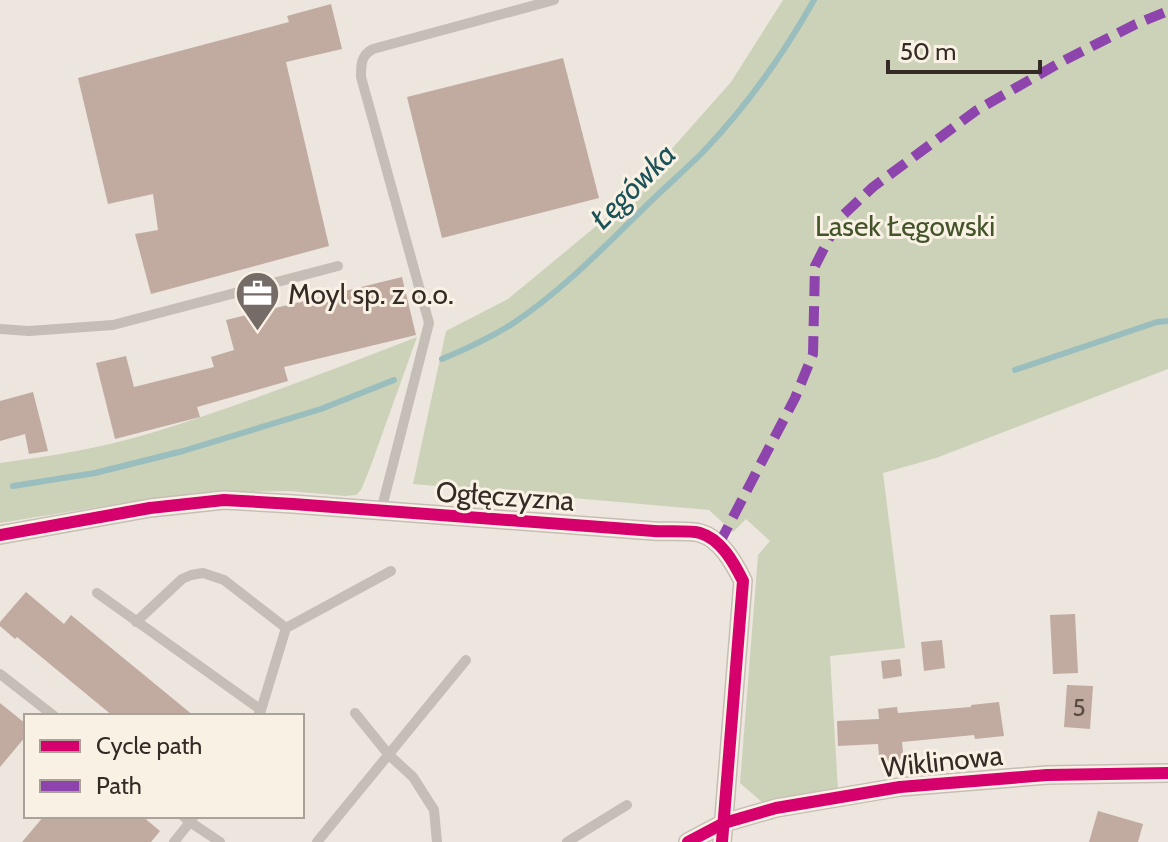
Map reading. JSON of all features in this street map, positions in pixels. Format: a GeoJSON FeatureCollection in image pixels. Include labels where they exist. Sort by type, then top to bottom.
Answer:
{"type":"FeatureCollection","features":[{"type":"Feature","properties":{"kind":"street","name":"Ogłęczyzna"},"geometry":{"type":"LineString","coordinates":[[0,535],[187,503],[224,500],[700,533],[719,544],[743,581],[723,833]]}},
{"type":"Feature","properties":{"kind":"street","name":"Wiklinowa"},"geometry":{"type":"LineString","coordinates":[[688,842],[723,833],[776,808],[900,787],[1047,775],[1168,773]]}},
{"type":"Feature","properties":{"kind":"lane"},"geometry":{"type":"LineString","coordinates":[[381,511],[429,323],[361,77],[361,61],[373,49],[554,0]]}},
{"type":"Feature","properties":{"kind":"lane"},"geometry":{"type":"LineString","coordinates":[[0,329],[29,331],[113,325],[338,266]]}},
{"type":"Feature","properties":{"kind":"lane"},"geometry":{"type":"LineString","coordinates":[[97,593],[260,713],[286,628],[391,571]]}},
{"type":"Feature","properties":{"kind":"lane"},"geometry":{"type":"LineString","coordinates":[[136,622],[182,579],[203,573],[224,580],[286,628]]}},
{"type":"Feature","properties":{"kind":"lane"},"geometry":{"type":"LineString","coordinates":[[317,842],[466,660]]}},
{"type":"Feature","properties":{"kind":"lane"},"geometry":{"type":"LineString","coordinates":[[0,674],[51,714]]}},
{"type":"Feature","properties":{"kind":"lane"},"geometry":{"type":"LineString","coordinates":[[355,713],[389,755],[413,777],[434,810],[437,842]]}},
{"type":"Feature","properties":{"kind":"lane"},"geometry":{"type":"LineString","coordinates":[[567,842],[627,805]]}},
{"type":"Feature","properties":{"kind":"lane"},"geometry":{"type":"LineString","coordinates":[[174,842],[189,818],[220,842]]}},
{"type":"Feature","properties":{"kind":"green space","name":"Lasek Łęgowski"},"geometry":{"type":"Polygon","coordinates":[[[783,0],[1168,0],[1168,369],[936,458],[883,473],[905,648],[830,656],[838,790],[763,803],[740,783],[758,555],[770,541],[746,519],[733,532],[709,510],[413,484],[446,331],[508,299],[623,204],[731,82],[783,0]]]}},
{"type":"Feature","properties":{"kind":"green space"},"geometry":{"type":"Polygon","coordinates":[[[417,337],[370,468],[356,495],[217,491],[0,523],[0,463],[76,451],[151,433],[417,337]]]}},
{"type":"Feature","properties":{"kind":"building"},"geometry":{"type":"Polygon","coordinates":[[[331,4],[342,49],[286,62],[329,246],[151,294],[135,234],[158,230],[153,194],[108,204],[78,78],[289,22],[287,16],[331,4]]]}},
{"type":"Feature","properties":{"kind":"building"},"geometry":{"type":"Polygon","coordinates":[[[563,58],[599,198],[442,238],[407,97],[563,58]]]}},
{"type":"Feature","properties":{"kind":"building"},"geometry":{"type":"Polygon","coordinates":[[[402,277],[416,335],[284,367],[288,381],[197,407],[200,417],[115,439],[96,363],[126,356],[134,387],[214,367],[211,357],[234,350],[226,320],[402,277]]]}},
{"type":"Feature","properties":{"kind":"building"},"geometry":{"type":"Polygon","coordinates":[[[33,392],[48,451],[29,454],[25,434],[0,441],[0,401],[33,392]]]}},
{"type":"Feature","properties":{"kind":"building"},"geometry":{"type":"Polygon","coordinates":[[[26,592],[64,624],[71,615],[192,714],[111,714],[17,637],[15,639],[0,626],[0,622],[26,592]]]}},
{"type":"Feature","properties":{"kind":"building"},"geometry":{"type":"Polygon","coordinates":[[[1075,614],[1078,673],[1053,674],[1050,615],[1075,614]]]}},
{"type":"Feature","properties":{"kind":"building"},"geometry":{"type":"Polygon","coordinates":[[[942,640],[945,668],[924,671],[921,642],[942,640]]]}},
{"type":"Feature","properties":{"kind":"building"},"geometry":{"type":"Polygon","coordinates":[[[900,659],[902,676],[883,679],[881,661],[900,659]]]}},
{"type":"Feature","properties":{"kind":"building"},"geometry":{"type":"Polygon","coordinates":[[[1067,685],[1093,686],[1090,729],[1064,727],[1067,685]]]}},
{"type":"Feature","properties":{"kind":"building"},"geometry":{"type":"Polygon","coordinates":[[[999,702],[1004,736],[975,739],[974,735],[902,742],[904,763],[880,766],[878,744],[838,746],[837,721],[879,719],[878,709],[897,707],[898,713],[999,702]]]}},
{"type":"Feature","properties":{"kind":"building"},"geometry":{"type":"Polygon","coordinates":[[[0,703],[24,722],[24,738],[0,767],[0,703]]]}},
{"type":"Feature","properties":{"kind":"building"},"geometry":{"type":"Polygon","coordinates":[[[1098,811],[1143,824],[1138,842],[1089,842],[1098,811]]]}},
{"type":"Feature","properties":{"kind":"building"},"geometry":{"type":"Polygon","coordinates":[[[42,818],[144,818],[160,831],[151,842],[22,842],[42,818]]]}},
{"type":"Feature","properties":{"kind":"waterway","name":"Łęgówka"},"geometry":{"type":"LineString","coordinates":[[442,359],[504,329],[548,298],[696,159],[735,117],[790,40],[814,0]]}},
{"type":"Feature","properties":{"kind":"waterway"},"geometry":{"type":"LineString","coordinates":[[1015,370],[1157,322],[1168,321]]}},
{"type":"Feature","properties":{"kind":"waterway","name":"Łęgówka"},"geometry":{"type":"LineString","coordinates":[[13,486],[95,473],[183,451],[321,409],[394,380]]}},
{"type":"Feature","properties":{"kind":"marked path"},"geometry":{"type":"LineString","coordinates":[[719,544],[795,398],[813,354],[815,266],[839,219],[873,187],[977,110],[1061,62],[1168,11]]}},
{"type":"Feature","properties":{"kind":"cycle path"},"geometry":{"type":"LineString","coordinates":[[0,535],[150,508],[224,500],[690,532],[708,536],[726,552],[743,581],[722,842]]}},
{"type":"Feature","properties":{"kind":"cycle path"},"geometry":{"type":"LineString","coordinates":[[688,842],[724,823],[776,808],[900,787],[1047,775],[1168,773]]}},
{"type":"Feature","properties":{"kind":"place","name":"Moyl sp. z o.o."},"geometry":{"type":"Point","coordinates":[257,333]}}]}
